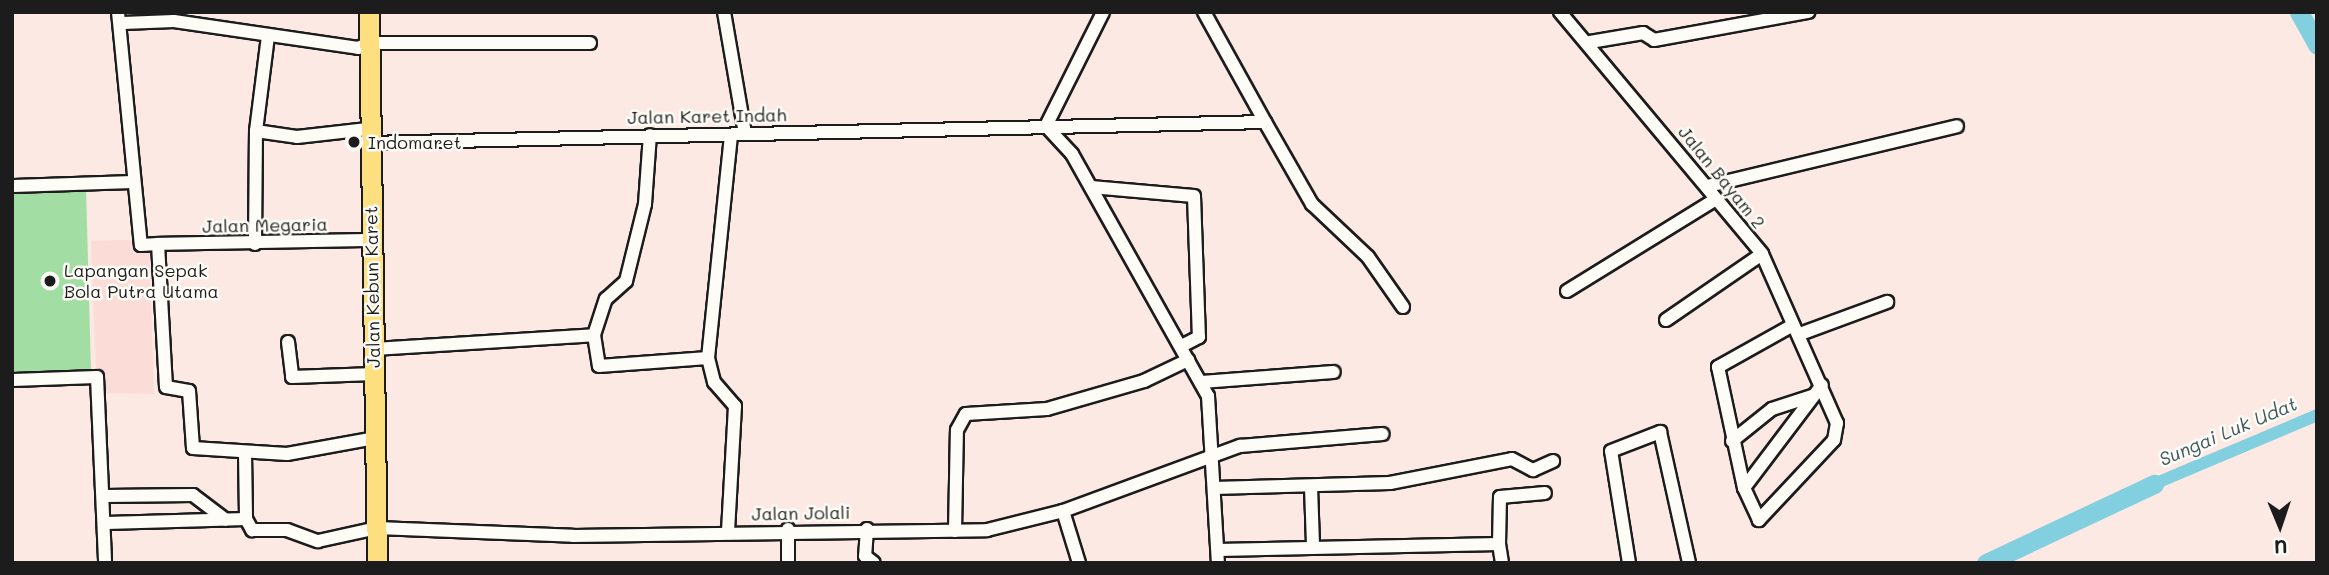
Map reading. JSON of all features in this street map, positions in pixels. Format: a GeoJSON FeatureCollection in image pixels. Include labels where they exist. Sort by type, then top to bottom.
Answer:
{"type":"FeatureCollection","features":[{"type":"Feature","properties":{"kind":"main road","name":"Jalan Kebun Karet"},"geometry":{"type":"LineString","coordinates":[[369,12],[368,136],[373,240],[377,563]]}},
{"type":"Feature","properties":{"kind":"street"},"geometry":{"type":"LineString","coordinates":[[205,12],[206,26]]}},
{"type":"Feature","properties":{"kind":"street"},"geometry":{"type":"LineString","coordinates":[[724,12],[746,133]]}},
{"type":"Feature","properties":{"kind":"street"},"geometry":{"type":"LineString","coordinates":[[1103,12],[1046,126],[1091,187],[1201,382],[1212,414],[1218,556],[1313,545],[1499,544]]}},
{"type":"Feature","properties":{"kind":"street"},"geometry":{"type":"LineString","coordinates":[[1203,12],[1312,204],[1368,257],[1403,307]]}},
{"type":"Feature","properties":{"kind":"street","name":"Jalan Bayam 2"},"geometry":{"type":"LineString","coordinates":[[1560,12],[1590,42],[1762,254],[1838,423],[1834,440],[1765,520],[1756,519],[1744,488]]}},
{"type":"Feature","properties":{"kind":"street"},"geometry":{"type":"LineString","coordinates":[[1590,42],[1643,33],[1654,40],[1808,12]]}},
{"type":"Feature","properties":{"kind":"street"},"geometry":{"type":"LineString","coordinates":[[375,438],[297,453],[195,450],[188,390],[166,387],[158,244],[141,245],[120,18],[206,26],[346,48],[369,43],[590,43]]}},
{"type":"Feature","properties":{"kind":"street"},"geometry":{"type":"LineString","coordinates":[[255,244],[256,131],[268,36]]}},
{"type":"Feature","properties":{"kind":"street","name":"Jalan Karet Indah"},"geometry":{"type":"LineString","coordinates":[[256,131],[297,137],[730,136],[746,133],[1265,122]]}},
{"type":"Feature","properties":{"kind":"street"},"geometry":{"type":"LineString","coordinates":[[1708,186],[1957,126]]}},
{"type":"Feature","properties":{"kind":"street"},"geometry":{"type":"LineString","coordinates":[[650,135],[645,204],[625,281],[606,299],[594,335],[599,366],[708,358]]}},
{"type":"Feature","properties":{"kind":"street"},"geometry":{"type":"LineString","coordinates":[[728,532],[735,406],[714,382],[708,358],[730,136]]}},
{"type":"Feature","properties":{"kind":"street"},"geometry":{"type":"LineString","coordinates":[[12,186],[134,182]]}},
{"type":"Feature","properties":{"kind":"street"},"geometry":{"type":"LineString","coordinates":[[1091,187],[1194,196],[1199,337],[1181,346]]}},
{"type":"Feature","properties":{"kind":"street"},"geometry":{"type":"LineString","coordinates":[[1567,291],[1716,199]]}},
{"type":"Feature","properties":{"kind":"street","name":"Jalan Megaria"},"geometry":{"type":"LineString","coordinates":[[158,244],[373,240]]}},
{"type":"Feature","properties":{"kind":"street"},"geometry":{"type":"LineString","coordinates":[[1666,320],[1762,254]]}},
{"type":"Feature","properties":{"kind":"street"},"geometry":{"type":"LineString","coordinates":[[1744,488],[1732,441],[1719,364],[1796,330],[1887,302]]}},
{"type":"Feature","properties":{"kind":"street"},"geometry":{"type":"LineString","coordinates":[[374,349],[594,335]]}},
{"type":"Feature","properties":{"kind":"street"},"geometry":{"type":"LineString","coordinates":[[288,342],[292,377],[374,374]]}},
{"type":"Feature","properties":{"kind":"street"},"geometry":{"type":"LineString","coordinates":[[955,531],[957,430],[966,414],[1046,408],[1144,381],[1188,360]]}},
{"type":"Feature","properties":{"kind":"street"},"geometry":{"type":"LineString","coordinates":[[1201,382],[1334,372]]}},
{"type":"Feature","properties":{"kind":"street"},"geometry":{"type":"LineString","coordinates":[[12,380],[97,377],[105,496],[105,561]]}},
{"type":"Feature","properties":{"kind":"street"},"geometry":{"type":"LineString","coordinates":[[1744,488],[1822,385]]}},
{"type":"Feature","properties":{"kind":"street"},"geometry":{"type":"LineString","coordinates":[[1732,441],[1772,409],[1812,396]]}},
{"type":"Feature","properties":{"kind":"street"},"geometry":{"type":"LineString","coordinates":[[1629,563],[1611,451],[1660,432],[1689,563]]}},
{"type":"Feature","properties":{"kind":"street","name":"Jalan Jolali"},"geometry":{"type":"LineString","coordinates":[[246,519],[252,530],[287,530],[318,541],[377,528],[573,536],[788,529],[987,530],[1063,511],[1212,453],[1382,434]]}},
{"type":"Feature","properties":{"kind":"street"},"geometry":{"type":"LineString","coordinates":[[106,523],[246,519],[245,453]]}},
{"type":"Feature","properties":{"kind":"street"},"geometry":{"type":"LineString","coordinates":[[1214,488],[1390,483],[1512,459],[1533,470],[1553,461]]}},
{"type":"Feature","properties":{"kind":"street"},"geometry":{"type":"LineString","coordinates":[[1311,487],[1313,545]]}},
{"type":"Feature","properties":{"kind":"street"},"geometry":{"type":"LineString","coordinates":[[1502,563],[1499,544],[1500,497],[1545,493]]}},
{"type":"Feature","properties":{"kind":"street"},"geometry":{"type":"LineString","coordinates":[[105,496],[193,495],[226,520]]}},
{"type":"Feature","properties":{"kind":"street"},"geometry":{"type":"LineString","coordinates":[[1063,511],[1079,563]]}},
{"type":"Feature","properties":{"kind":"street"},"geometry":{"type":"LineString","coordinates":[[788,529],[789,563]]}},
{"type":"Feature","properties":{"kind":"street"},"geometry":{"type":"LineString","coordinates":[[867,529],[868,562]]}},
{"type":"Feature","properties":{"kind":"shaded area"},"geometry":{"type":"Polygon","coordinates":[[[149,239],[154,394],[97,393],[91,241],[149,239]]]}},
{"type":"Feature","properties":{"kind":"green space","name":"Lapangan Sepak Bola Putra Utama"},"geometry":{"type":"Polygon","coordinates":[[[86,188],[91,372],[12,373],[12,191],[86,188]]]}},
{"type":"Feature","properties":{"kind":"waterway"},"geometry":{"type":"LineString","coordinates":[[2299,12],[2317,45]]}},
{"type":"Feature","properties":{"kind":"waterway","name":"Sungai Luk Udat"},"geometry":{"type":"LineString","coordinates":[[2154,484],[2317,415]]}},
{"type":"Feature","properties":{"kind":"waterway"},"geometry":{"type":"LineString","coordinates":[[1986,563],[2154,484]]}},
{"type":"Feature","properties":{"kind":"place","name":"Indomaret"},"geometry":{"type":"Point","coordinates":[354,142]}},
{"type":"Feature","properties":{"kind":"place","name":"Lapangan Sepak Bola Putra Utama"},"geometry":{"type":"Point","coordinates":[50,281]}}]}
